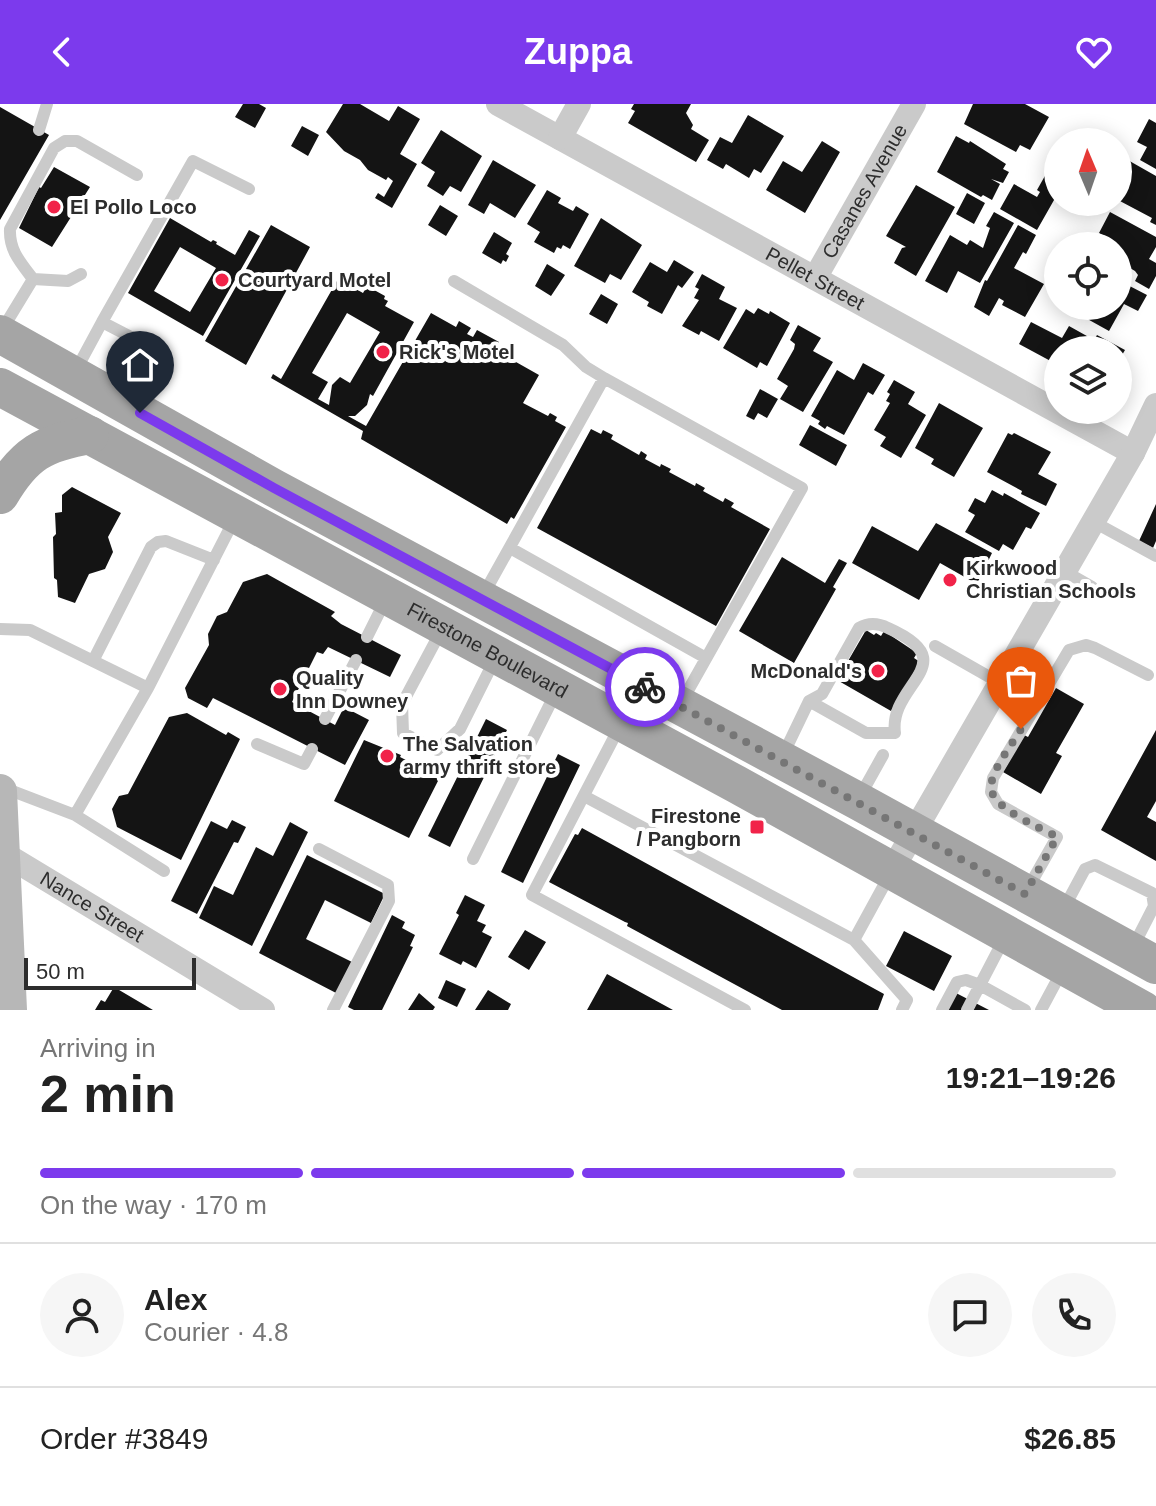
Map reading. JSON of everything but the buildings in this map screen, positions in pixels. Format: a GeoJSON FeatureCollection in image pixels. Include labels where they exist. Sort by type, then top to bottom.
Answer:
{"type":"FeatureCollection","features":[{"type":"Feature","properties":{"kind":"main road","name":"Firestone Boulevard"},"geometry":{"type":"LineString","coordinates":[[0,333],[274,488],[858,801],[1143,959]]}},
{"type":"Feature","properties":{"kind":"main road","name":"Firestone Boulevard"},"geometry":{"type":"LineString","coordinates":[[0,387],[892,870],[1140,1009]]}},
{"type":"Feature","properties":{"kind":"main road"},"geometry":{"type":"LineString","coordinates":[[0,495],[13,474],[42,447],[90,435]]}},
{"type":"Feature","properties":{"kind":"main road"},"geometry":{"type":"LineString","coordinates":[[0,788],[4,946],[10,1010]]}},
{"type":"Feature","properties":{"kind":"street","name":"Pellet Street"},"geometry":{"type":"LineString","coordinates":[[498,104],[1133,453]]}},
{"type":"Feature","properties":{"kind":"street"},"geometry":{"type":"LineString","coordinates":[[560,138],[579,104]]}},
{"type":"Feature","properties":{"kind":"street","name":"Casanes Avenue"},"geometry":{"type":"LineString","coordinates":[[815,278],[914,104]]}},
{"type":"Feature","properties":{"kind":"street"},"geometry":{"type":"LineString","coordinates":[[892,870],[1133,453],[1156,405]]}},
{"type":"Feature","properties":{"kind":"street","name":"Nance Street"},"geometry":{"type":"LineString","coordinates":[[3,873],[263,1010]]}},
{"type":"Feature","properties":{"kind":"lane"},"geometry":{"type":"LineString","coordinates":[[39,130],[47,104]]}},
{"type":"Feature","properties":{"kind":"lane"},"geometry":{"type":"LineString","coordinates":[[81,274],[68,281],[33,279],[15,256],[9,242],[10,229],[54,148],[65,141],[77,141],[137,175]]}},
{"type":"Feature","properties":{"kind":"lane"},"geometry":{"type":"LineString","coordinates":[[73,376],[193,161],[249,189]]}},
{"type":"Feature","properties":{"kind":"lane"},"geometry":{"type":"LineString","coordinates":[[0,333],[33,279]]}},
{"type":"Feature","properties":{"kind":"lane"},"geometry":{"type":"LineString","coordinates":[[454,281],[563,345],[586,367],[604,378],[802,488],[680,706]]}},
{"type":"Feature","properties":{"kind":"lane"},"geometry":{"type":"LineString","coordinates":[[102,322],[156,350],[165,366],[140,413]]}},
{"type":"Feature","properties":{"kind":"lane"},"geometry":{"type":"LineString","coordinates":[[481,599],[604,378]]}},
{"type":"Feature","properties":{"kind":"lane"},"geometry":{"type":"LineString","coordinates":[[75,815],[148,688],[237,515]]}},
{"type":"Feature","properties":{"kind":"lane"},"geometry":{"type":"LineString","coordinates":[[1092,521],[1156,556]]}},
{"type":"Feature","properties":{"kind":"lane"},"geometry":{"type":"LineString","coordinates":[[93,661],[151,547],[166,541],[214,560]]}},
{"type":"Feature","properties":{"kind":"lane"},"geometry":{"type":"LineString","coordinates":[[510,548],[706,658]]}},
{"type":"Feature","properties":{"kind":"lane"},"geometry":{"type":"LineString","coordinates":[[1064,571],[1092,587]]}},
{"type":"Feature","properties":{"kind":"lane"},"geometry":{"type":"LineString","coordinates":[[367,637],[387,596]]}},
{"type":"Feature","properties":{"kind":"lane"},"geometry":{"type":"LineString","coordinates":[[781,760],[809,701],[822,694],[853,635],[865,624],[880,624],[900,633],[910,638],[923,652],[920,671],[894,717],[895,733],[866,733],[809,701]]}},
{"type":"Feature","properties":{"kind":"lane"},"geometry":{"type":"LineString","coordinates":[[444,626],[402,704],[403,733],[437,750],[460,729],[497,655]]}},
{"type":"Feature","properties":{"kind":"lane"},"geometry":{"type":"LineString","coordinates":[[0,629],[30,630],[148,688]]}},
{"type":"Feature","properties":{"kind":"lane"},"geometry":{"type":"LineString","coordinates":[[1025,894],[1057,837],[998,804],[991,792],[993,778],[1069,650],[1086,645],[1148,675]]}},
{"type":"Feature","properties":{"kind":"lane"},"geometry":{"type":"LineString","coordinates":[[935,646],[1000,683]]}},
{"type":"Feature","properties":{"kind":"lane"},"geometry":{"type":"LineString","coordinates":[[325,719],[356,660]]}},
{"type":"Feature","properties":{"kind":"lane"},"geometry":{"type":"LineString","coordinates":[[473,859],[558,688]]}},
{"type":"Feature","properties":{"kind":"lane"},"geometry":{"type":"LineString","coordinates":[[622,723],[532,895],[745,1010]]}},
{"type":"Feature","properties":{"kind":"lane"},"geometry":{"type":"LineString","coordinates":[[257,744],[304,764],[312,749]]}},
{"type":"Feature","properties":{"kind":"lane"},"geometry":{"type":"LineString","coordinates":[[858,801],[883,755]]}},
{"type":"Feature","properties":{"kind":"lane"},"geometry":{"type":"LineString","coordinates":[[0,788],[75,815],[164,871]]}},
{"type":"Feature","properties":{"kind":"lane"},"geometry":{"type":"LineString","coordinates":[[584,796],[854,940],[907,1000],[902,1010]]}},
{"type":"Feature","properties":{"kind":"lane"},"geometry":{"type":"LineString","coordinates":[[319,849],[388,885],[390,892],[384,914],[333,1010]]}},
{"type":"Feature","properties":{"kind":"lane"},"geometry":{"type":"LineString","coordinates":[[1060,914],[1085,869],[1095,865],[1152,893],[1154,906],[1143,959]]}},
{"type":"Feature","properties":{"kind":"lane"},"geometry":{"type":"LineString","coordinates":[[854,940],[892,870]]}},
{"type":"Feature","properties":{"kind":"lane"},"geometry":{"type":"LineString","coordinates":[[967,1010],[1007,934]]}},
{"type":"Feature","properties":{"kind":"lane"},"geometry":{"type":"LineString","coordinates":[[1041,1010],[1064,967]]}},
{"type":"Feature","properties":{"kind":"lane"},"geometry":{"type":"LineString","coordinates":[[942,1010],[957,982],[966,980],[980,985],[1008,1006],[1025,1010]]}},
{"type":"Feature","properties":{"kind":"way so far"},"geometry":{"type":"LineString","coordinates":[[645,687],[1025,894],[1057,837],[993,799],[993,778],[1021,729]]}},
{"type":"Feature","properties":{"kind":"place","name":"El Pollo Loco"},"geometry":{"type":"Point","coordinates":[54,207]}},
{"type":"Feature","properties":{"kind":"place","name":"Courtyard Motel"},"geometry":{"type":"Point","coordinates":[222,280]}},
{"type":"Feature","properties":{"kind":"place","name":"Rick's Motel"},"geometry":{"type":"Point","coordinates":[383,352]}},
{"type":"Feature","properties":{"kind":"place","name":"Kirkwood Christian Schools"},"geometry":{"type":"Point","coordinates":[950,580]}},
{"type":"Feature","properties":{"kind":"place","name":"McDonald's"},"geometry":{"type":"Point","coordinates":[878,671]}},
{"type":"Feature","properties":{"kind":"place","name":"Quality Inn Downey"},"geometry":{"type":"Point","coordinates":[280,689]}},
{"type":"Feature","properties":{"kind":"place","name":"The Salvation army thrift store"},"geometry":{"type":"Point","coordinates":[387,756]}},
{"type":"Feature","properties":{"kind":"place","name":"Firestone / Pangborn"},"geometry":{"type":"Point","coordinates":[757,827]}},
{"type":"Feature","properties":{"kind":"route"},"geometry":{"type":"LineString","coordinates":[[140,413],[645,687]]}}]}
